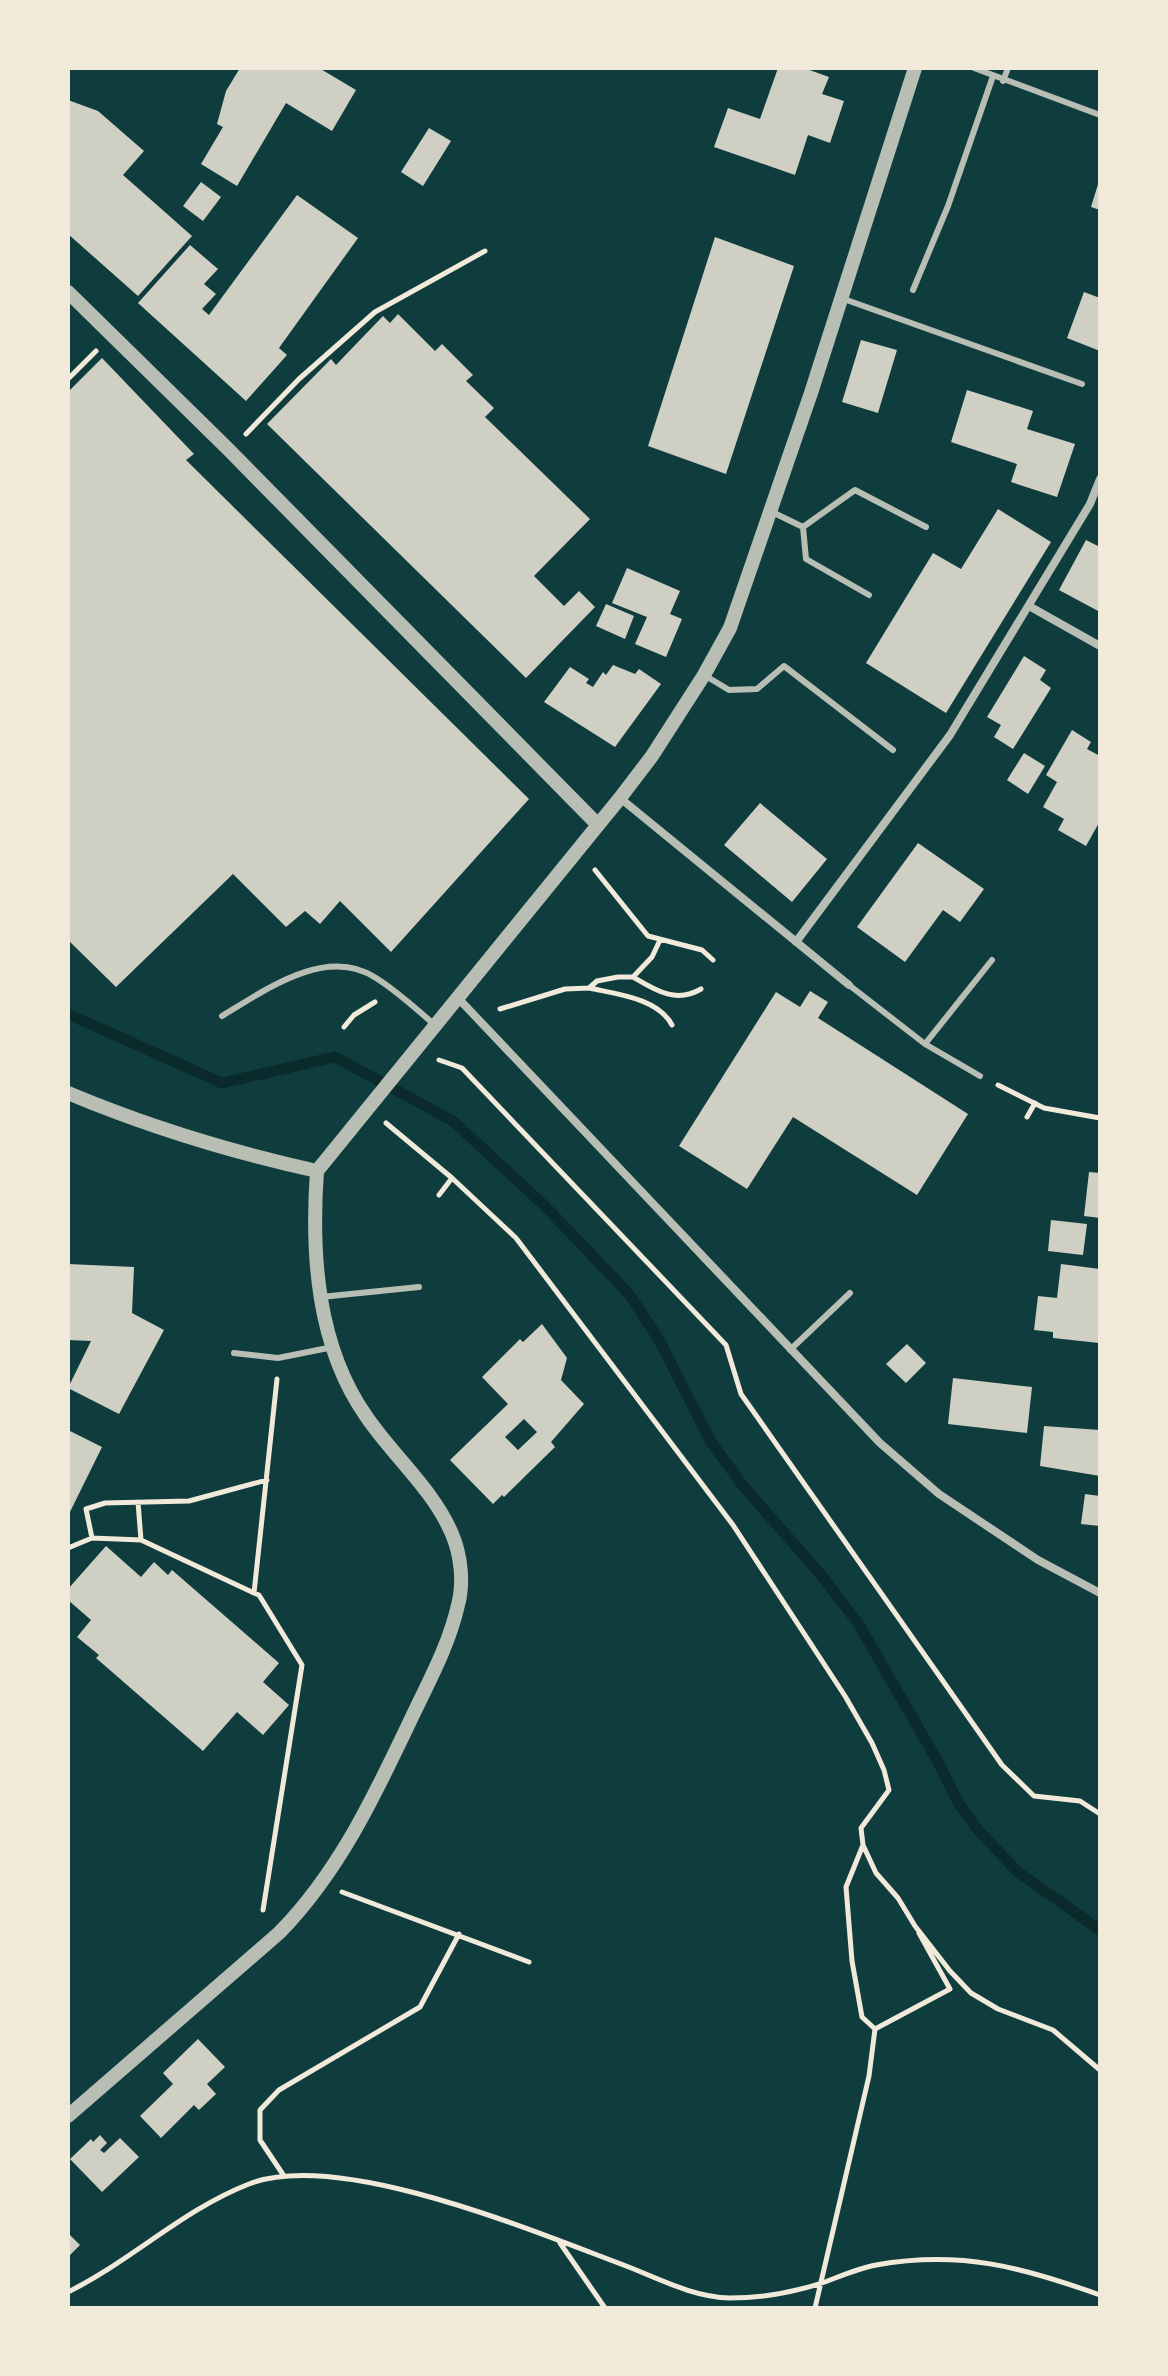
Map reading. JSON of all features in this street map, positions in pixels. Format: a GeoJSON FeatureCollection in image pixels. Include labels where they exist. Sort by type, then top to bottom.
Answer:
{"type":"FeatureCollection","features":[{"type":"Feature","properties":{"kind":"street"},"geometry":{"type":"LineString","coordinates":[[68,2116],[279,1933],[323,1883],[352,1836],[391,1761],[445,1648],[459,1603],[461,1567],[452,1534],[428,1494],[365,1415],[342,1374],[321,1297],[313,1219],[317,1171],[652,756],[730,628],[811,393],[915,68]]}},
{"type":"Feature","properties":{"kind":"street"},"geometry":{"type":"LineString","coordinates":[[68,292],[598,825]]}},
{"type":"Feature","properties":{"kind":"street"},"geometry":{"type":"LineString","coordinates":[[796,942],[950,735],[1090,504],[1100,479]]}},
{"type":"Feature","properties":{"kind":"street"},"geometry":{"type":"LineString","coordinates":[[1029,606],[1100,646]]}},
{"type":"Feature","properties":{"kind":"street"},"geometry":{"type":"LineString","coordinates":[[620,798],[849,985]]}},
{"type":"Feature","properties":{"kind":"street"},"geometry":{"type":"LineString","coordinates":[[457,997],[880,1443],[939,1494],[1038,1560],[1100,1593]]}},
{"type":"Feature","properties":{"kind":"street"},"geometry":{"type":"LineString","coordinates":[[68,1093],[187,1137],[317,1171]]}},
{"type":"Feature","properties":{"kind":"lane"},"geometry":{"type":"LineString","coordinates":[[974,68],[1100,115]]}},
{"type":"Feature","properties":{"kind":"lane"},"geometry":{"type":"LineString","coordinates":[[1003,81],[1008,68]]}},
{"type":"Feature","properties":{"kind":"lane"},"geometry":{"type":"LineString","coordinates":[[913,290],[948,206],[993,76]]}},
{"type":"Feature","properties":{"kind":"lane"},"geometry":{"type":"LineString","coordinates":[[841,298],[1082,384]]}},
{"type":"Feature","properties":{"kind":"lane"},"geometry":{"type":"LineString","coordinates":[[803,527],[855,490],[926,527]]}},
{"type":"Feature","properties":{"kind":"lane"},"geometry":{"type":"LineString","coordinates":[[770,511],[803,527]]}},
{"type":"Feature","properties":{"kind":"lane"},"geometry":{"type":"LineString","coordinates":[[803,527],[806,559],[869,595]]}},
{"type":"Feature","properties":{"kind":"lane"},"geometry":{"type":"LineString","coordinates":[[704,675],[729,690],[757,689],[784,666],[893,750]]}},
{"type":"Feature","properties":{"kind":"lane"},"geometry":{"type":"LineString","coordinates":[[925,1044],[992,960]]}},
{"type":"Feature","properties":{"kind":"lane"},"geometry":{"type":"LineString","coordinates":[[222,1016],[284,978],[323,967],[357,970],[375,977],[435,1025]]}},
{"type":"Feature","properties":{"kind":"lane"},"geometry":{"type":"LineString","coordinates":[[849,985],[925,1044],[980,1076]]}},
{"type":"Feature","properties":{"kind":"lane"},"geometry":{"type":"LineString","coordinates":[[321,1297],[419,1287]]}},
{"type":"Feature","properties":{"kind":"lane"},"geometry":{"type":"LineString","coordinates":[[790,1350],[850,1293]]}},
{"type":"Feature","properties":{"kind":"lane"},"geometry":{"type":"LineString","coordinates":[[234,1353],[278,1358],[333,1347]]}},
{"type":"Feature","properties":{"kind":"path"},"geometry":{"type":"LineString","coordinates":[[259,421],[299,379],[375,312],[485,251]]}},
{"type":"Feature","properties":{"kind":"path"},"geometry":{"type":"LineString","coordinates":[[68,379],[112,335]]}},
{"type":"Feature","properties":{"kind":"path"},"geometry":{"type":"LineString","coordinates":[[579,849],[648,936],[702,950],[713,960]]}},
{"type":"Feature","properties":{"kind":"path"},"geometry":{"type":"LineString","coordinates":[[633,977],[652,957],[660,940]]}},
{"type":"Feature","properties":{"kind":"path"},"geometry":{"type":"LineString","coordinates":[[589,988],[597,981],[633,977],[662,993],[682,997],[701,989]]}},
{"type":"Feature","properties":{"kind":"path"},"geometry":{"type":"LineString","coordinates":[[476,1017],[565,989],[589,988],[646,1003],[661,1012],[672,1025]]}},
{"type":"Feature","properties":{"kind":"path"},"geometry":{"type":"LineString","coordinates":[[344,1027],[354,1015],[393,992]]}},
{"type":"Feature","properties":{"kind":"path"},"geometry":{"type":"LineString","coordinates":[[413,1052],[462,1068],[726,1345],[741,1394],[1002,1765],[1034,1796],[1080,1801],[1100,1814]]}},
{"type":"Feature","properties":{"kind":"path"},"geometry":{"type":"LineString","coordinates":[[980,1076],[1044,1108],[1100,1118]]}},
{"type":"Feature","properties":{"kind":"path"},"geometry":{"type":"LineString","coordinates":[[1027,1117],[1035,1103]]}},
{"type":"Feature","properties":{"kind":"path"},"geometry":{"type":"LineString","coordinates":[[369,1109],[452,1178],[516,1238],[733,1525],[845,1696],[872,1743],[889,1790],[861,1828],[863,1845],[876,1873],[898,1898],[950,1989],[875,2029]]}},
{"type":"Feature","properties":{"kind":"path"},"geometry":{"type":"LineString","coordinates":[[439,1195],[452,1178]]}},
{"type":"Feature","properties":{"kind":"path"},"geometry":{"type":"LineString","coordinates":[[254,1593],[278,1358]]}},
{"type":"Feature","properties":{"kind":"path"},"geometry":{"type":"LineString","coordinates":[[92,1538],[86,1509],[105,1503],[189,1501],[267,1480]]}},
{"type":"Feature","properties":{"kind":"path"},"geometry":{"type":"LineString","coordinates":[[138,1502],[141,1540]]}},
{"type":"Feature","properties":{"kind":"path"},"geometry":{"type":"LineString","coordinates":[[68,1548],[92,1538],[141,1540],[259,1595],[302,1665],[262,1916]]}},
{"type":"Feature","properties":{"kind":"path"},"geometry":{"type":"LineString","coordinates":[[863,1845],[846,1887],[852,1961],[862,2017],[875,2029]]}},
{"type":"Feature","properties":{"kind":"path"},"geometry":{"type":"LineString","coordinates":[[323,1883],[529,1962]]}},
{"type":"Feature","properties":{"kind":"path"},"geometry":{"type":"LineString","coordinates":[[915,1926],[971,1993],[998,2009],[1053,2030],[1100,2070]]}},
{"type":"Feature","properties":{"kind":"path"},"geometry":{"type":"LineString","coordinates":[[284,2177],[260,2140],[260,2110],[279,2090],[420,2007],[459,1934]]}},
{"type":"Feature","properties":{"kind":"path"},"geometry":{"type":"LineString","coordinates":[[815,2308],[869,2076],[875,2029]]}},
{"type":"Feature","properties":{"kind":"path"},"geometry":{"type":"LineString","coordinates":[[68,2292],[250,2183],[294,2174],[398,2189],[508,2222],[691,2292],[729,2298],[770,2295],[820,2284],[874,2265],[943,2258],[991,2262],[1053,2278],[1100,2295]]}},
{"type":"Feature","properties":{"kind":"path"},"geometry":{"type":"LineString","coordinates":[[559,2241],[605,2308]]}},
{"type":"Feature","properties":{"kind":"building"},"geometry":{"type":"Polygon","coordinates":[[[240,68],[319,68],[356,90],[332,131],[286,103],[237,186],[201,164],[223,127],[217,124],[226,91],[240,68]]]}},
{"type":"Feature","properties":{"kind":"building"},"geometry":{"type":"Polygon","coordinates":[[[778,68],[804,68],[829,77],[822,94],[844,101],[830,143],[808,135],[795,175],[714,147],[728,108],[760,119],[778,68]]]}},
{"type":"Feature","properties":{"kind":"building"},"geometry":{"type":"Polygon","coordinates":[[[68,100],[98,111],[144,151],[123,175],[192,236],[138,296],[68,234],[68,100]]]}},
{"type":"Feature","properties":{"kind":"building"},"geometry":{"type":"Polygon","coordinates":[[[429,128],[451,141],[423,186],[401,172],[429,128]]]}},
{"type":"Feature","properties":{"kind":"building"},"geometry":{"type":"Polygon","coordinates":[[[201,182],[221,197],[203,221],[183,206],[201,182]]]}},
{"type":"Feature","properties":{"kind":"building"},"geometry":{"type":"Polygon","coordinates":[[[1100,182],[1100,210],[1091,207],[1100,182]]]}},
{"type":"Feature","properties":{"kind":"building"},"geometry":{"type":"Polygon","coordinates":[[[297,195],[358,238],[279,348],[287,355],[246,401],[138,303],[190,245],[218,269],[204,284],[216,294],[202,309],[209,315],[297,195]]]}},
{"type":"Feature","properties":{"kind":"building"},"geometry":{"type":"Polygon","coordinates":[[[715,237],[794,266],[726,474],[648,446],[715,237]]]}},
{"type":"Feature","properties":{"kind":"building"},"geometry":{"type":"Polygon","coordinates":[[[1084,292],[1100,298],[1100,351],[1067,338],[1084,292]]]}},
{"type":"Feature","properties":{"kind":"building"},"geometry":{"type":"Polygon","coordinates":[[[398,314],[435,351],[442,344],[473,375],[466,381],[494,408],[485,417],[590,519],[534,576],[564,606],[579,591],[595,607],[526,678],[267,424],[331,359],[336,365],[383,316],[390,323],[398,314]]]}},
{"type":"Feature","properties":{"kind":"building"},"geometry":{"type":"Polygon","coordinates":[[[861,340],[897,350],[878,413],[842,402],[861,340]]]}},
{"type":"Feature","properties":{"kind":"building"},"geometry":{"type":"Polygon","coordinates":[[[102,358],[194,454],[186,460],[529,799],[391,952],[340,901],[320,924],[305,911],[286,927],[233,874],[116,987],[68,940],[68,392],[102,358]]]}},
{"type":"Feature","properties":{"kind":"building"},"geometry":{"type":"Polygon","coordinates":[[[967,390],[1033,411],[1027,429],[1075,444],[1057,497],[1011,482],[1017,464],[951,442],[967,390]]]}},
{"type":"Feature","properties":{"kind":"building"},"geometry":{"type":"Polygon","coordinates":[[[998,509],[1051,542],[946,713],[866,663],[933,553],[961,569],[998,509]]]}},
{"type":"Feature","properties":{"kind":"building"},"geometry":{"type":"Polygon","coordinates":[[[1086,540],[1100,547],[1100,612],[1059,590],[1086,540]]]}},
{"type":"Feature","properties":{"kind":"building"},"geometry":{"type":"Polygon","coordinates":[[[627,568],[680,591],[670,614],[682,619],[666,657],[635,644],[647,617],[612,603],[627,568]]]}},
{"type":"Feature","properties":{"kind":"building"},"geometry":{"type":"Polygon","coordinates":[[[606,604],[634,616],[625,639],[596,626],[606,604]]]}},
{"type":"Feature","properties":{"kind":"building"},"geometry":{"type":"Polygon","coordinates":[[[1024,656],[1046,670],[1040,680],[1051,688],[1013,749],[994,737],[1001,725],[987,717],[1024,656]]]}},
{"type":"Feature","properties":{"kind":"building"},"geometry":{"type":"Polygon","coordinates":[[[613,665],[635,674],[639,669],[661,684],[615,747],[544,702],[570,667],[589,679],[586,683],[593,687],[603,672],[606,675],[613,665]]]}},
{"type":"Feature","properties":{"kind":"building"},"geometry":{"type":"Polygon","coordinates":[[[1072,730],[1091,742],[1087,749],[1100,756],[1100,821],[1086,846],[1058,830],[1064,819],[1043,807],[1057,782],[1046,775],[1072,730]]]}},
{"type":"Feature","properties":{"kind":"building"},"geometry":{"type":"Polygon","coordinates":[[[1024,753],[1045,766],[1028,794],[1007,780],[1024,753]]]}},
{"type":"Feature","properties":{"kind":"building"},"geometry":{"type":"Polygon","coordinates":[[[760,803],[827,859],[792,902],[724,845],[760,803]]]}},
{"type":"Feature","properties":{"kind":"building"},"geometry":{"type":"Polygon","coordinates":[[[918,843],[984,889],[960,922],[943,910],[905,962],[857,927],[918,843]]]}},
{"type":"Feature","properties":{"kind":"building"},"geometry":{"type":"Polygon","coordinates":[[[810,991],[828,1002],[818,1018],[968,1114],[917,1195],[793,1117],[747,1189],[679,1146],[776,992],[800,1007],[810,991]]]}},
{"type":"Feature","properties":{"kind":"building"},"geometry":{"type":"Polygon","coordinates":[[[1089,1172],[1100,1173],[1100,1218],[1084,1216],[1089,1172]]]}},
{"type":"Feature","properties":{"kind":"building"},"geometry":{"type":"Polygon","coordinates":[[[1051,1220],[1087,1224],[1083,1255],[1048,1251],[1051,1220]]]}},
{"type":"Feature","properties":{"kind":"building"},"geometry":{"type":"Polygon","coordinates":[[[68,1264],[134,1267],[132,1313],[164,1330],[119,1414],[68,1388],[91,1341],[68,1340],[68,1264]]]}},
{"type":"Feature","properties":{"kind":"building"},"geometry":{"type":"Polygon","coordinates":[[[1061,1264],[1100,1269],[1099,1343],[1053,1338],[1053,1332],[1034,1330],[1038,1296],[1057,1298],[1061,1264]]]}},
{"type":"Feature","properties":{"kind":"building"},"geometry":{"type":"Polygon","coordinates":[[[542,1324],[567,1358],[561,1380],[584,1404],[551,1442],[555,1447],[493,1504],[450,1460],[508,1404],[482,1377],[520,1339],[523,1342],[542,1324]],[[524,1419],[505,1437],[518,1450],[537,1432],[524,1419]]]}},
{"type":"Feature","properties":{"kind":"building"},"geometry":{"type":"Polygon","coordinates":[[[907,1344],[926,1363],[906,1383],[886,1364],[907,1344]]]}},
{"type":"Feature","properties":{"kind":"building"},"geometry":{"type":"Polygon","coordinates":[[[953,1378],[1032,1387],[1027,1433],[948,1424],[953,1378]]]}},
{"type":"Feature","properties":{"kind":"building"},"geometry":{"type":"Polygon","coordinates":[[[1044,1426],[1100,1430],[1100,1476],[1040,1466],[1044,1426]]]}},
{"type":"Feature","properties":{"kind":"building"},"geometry":{"type":"Polygon","coordinates":[[[68,1430],[102,1447],[68,1516],[68,1430]]]}},
{"type":"Feature","properties":{"kind":"building"},"geometry":{"type":"Polygon","coordinates":[[[1085,1494],[1100,1496],[1100,1526],[1081,1524],[1085,1494]]]}},
{"type":"Feature","properties":{"kind":"building"},"geometry":{"type":"Polygon","coordinates":[[[106,1546],[141,1577],[154,1562],[168,1575],[172,1570],[279,1663],[263,1682],[289,1705],[263,1735],[237,1712],[203,1751],[96,1658],[99,1655],[77,1637],[91,1620],[68,1600],[68,1589],[106,1546]]]}},
{"type":"Feature","properties":{"kind":"building"},"geometry":{"type":"Polygon","coordinates":[[[198,2039],[225,2067],[207,2084],[216,2094],[199,2110],[194,2105],[161,2138],[140,2116],[173,2084],[163,2073],[198,2039]]]}},
{"type":"Feature","properties":{"kind":"building"},"geometry":{"type":"Polygon","coordinates":[[[100,2135],[107,2143],[100,2150],[104,2153],[120,2138],[139,2157],[102,2192],[70,2159],[91,2139],[93,2142],[100,2135]]]}},
{"type":"Feature","properties":{"kind":"building"},"geometry":{"type":"Polygon","coordinates":[[[68,2233],[80,2245],[68,2257],[68,2233]]]}},
{"type":"Feature","properties":{"kind":"waterway"},"geometry":{"type":"LineString","coordinates":[[68,1014],[222,1083],[335,1057],[453,1121],[545,1206],[629,1294],[658,1338],[711,1442],[744,1487],[822,1576],[858,1623],[959,1804],[978,1830],[1018,1872],[1100,1930]]}}]}
